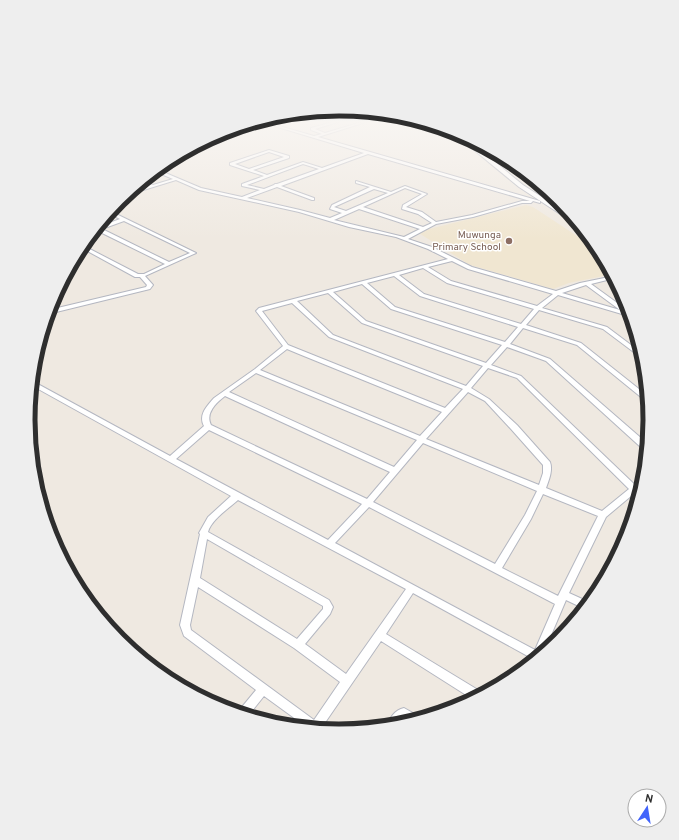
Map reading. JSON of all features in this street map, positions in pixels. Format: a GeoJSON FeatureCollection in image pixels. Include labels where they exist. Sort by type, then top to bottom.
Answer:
{"type":"FeatureCollection","features":[{"type":"Feature","properties":{"kind":"street"},"geometry":{"type":"LineString","coordinates":[[239,161],[231,164],[267,176]]}},
{"type":"Feature","properties":{"kind":"street"},"geometry":{"type":"LineString","coordinates":[[249,170],[275,161]]}},
{"type":"Feature","properties":{"kind":"street"},"geometry":{"type":"LineString","coordinates":[[242,198],[344,161]]}},
{"type":"Feature","properties":{"kind":"street"},"geometry":{"type":"LineString","coordinates":[[396,161],[542,202]]}},
{"type":"Feature","properties":{"kind":"street"},"geometry":{"type":"LineString","coordinates":[[492,161],[517,184],[542,202],[565,216]]}},
{"type":"Feature","properties":{"kind":"street"},"geometry":{"type":"LineString","coordinates":[[263,190],[243,185],[303,163],[322,169]]}},
{"type":"Feature","properties":{"kind":"street"},"geometry":{"type":"LineString","coordinates":[[162,173],[200,189],[300,211],[404,239],[430,248],[470,268],[625,313]]}},
{"type":"Feature","properties":{"kind":"street"},"geometry":{"type":"LineString","coordinates":[[140,190],[176,179]]}},
{"type":"Feature","properties":{"kind":"street"},"geometry":{"type":"LineString","coordinates":[[357,182],[391,193]]}},
{"type":"Feature","properties":{"kind":"street"},"geometry":{"type":"LineString","coordinates":[[147,184],[152,186]]}},
{"type":"Feature","properties":{"kind":"street"},"geometry":{"type":"LineString","coordinates":[[276,185],[313,199]]}},
{"type":"Feature","properties":{"kind":"street"},"geometry":{"type":"LineString","coordinates":[[346,213],[332,208],[333,206],[374,187]]}},
{"type":"Feature","properties":{"kind":"street"},"geometry":{"type":"LineString","coordinates":[[330,220],[405,187],[423,192],[425,196],[403,207],[420,213],[435,223]]}},
{"type":"Feature","properties":{"kind":"street"},"geometry":{"type":"LineString","coordinates":[[404,239],[435,223],[473,216],[522,202],[542,202]]}},
{"type":"Feature","properties":{"kind":"street"},"geometry":{"type":"LineString","coordinates":[[358,208],[424,229]]}},
{"type":"Feature","properties":{"kind":"street"},"geometry":{"type":"LineString","coordinates":[[87,249],[137,276],[142,276],[194,253],[115,215]]}},
{"type":"Feature","properties":{"kind":"street"},"geometry":{"type":"LineString","coordinates":[[105,227],[124,219]]}},
{"type":"Feature","properties":{"kind":"street"},"geometry":{"type":"LineString","coordinates":[[100,232],[168,264]]}},
{"type":"Feature","properties":{"kind":"street"},"geometry":{"type":"LineString","coordinates":[[446,412],[316,360],[286,346],[259,311],[261,309],[453,259]]}},
{"type":"Feature","properties":{"kind":"street"},"geometry":{"type":"LineString","coordinates":[[425,267],[446,281],[605,328],[636,352]]}},
{"type":"Feature","properties":{"kind":"street"},"geometry":{"type":"LineString","coordinates":[[396,275],[422,295],[579,344],[643,396]]}},
{"type":"Feature","properties":{"kind":"street"},"geometry":{"type":"LineString","coordinates":[[55,310],[148,288],[150,285],[142,276]]}},
{"type":"Feature","properties":{"kind":"street"},"geometry":{"type":"LineString","coordinates":[[329,544],[368,503],[466,388],[538,308],[557,293],[587,283],[609,278]]}},
{"type":"Feature","properties":{"kind":"street"},"geometry":{"type":"LineString","coordinates":[[363,282],[387,305],[393,308],[505,344],[548,360],[643,443]]}},
{"type":"Feature","properties":{"kind":"street"},"geometry":{"type":"LineString","coordinates":[[587,283],[623,309]]}},
{"type":"Feature","properties":{"kind":"street"},"geometry":{"type":"LineString","coordinates":[[330,292],[364,322],[519,377],[634,489],[604,515],[562,598],[542,647]]}},
{"type":"Feature","properties":{"kind":"street"},"geometry":{"type":"LineString","coordinates":[[293,301],[331,336],[466,388],[487,400],[514,427],[547,464],[548,468],[543,489],[497,569]]}},
{"type":"Feature","properties":{"kind":"street"},"geometry":{"type":"LineString","coordinates":[[286,346],[256,371],[225,393],[212,405],[207,412],[205,421],[208,427],[368,503],[497,569],[562,598],[582,604]]}},
{"type":"Feature","properties":{"kind":"street"},"geometry":{"type":"LineString","coordinates":[[256,371],[604,515]]}},
{"type":"Feature","properties":{"kind":"street"},"geometry":{"type":"LineString","coordinates":[[37,386],[237,496],[412,588],[534,655]]}},
{"type":"Feature","properties":{"kind":"street"},"geometry":{"type":"LineString","coordinates":[[225,393],[395,471]]}},
{"type":"Feature","properties":{"kind":"street"},"geometry":{"type":"LineString","coordinates":[[171,459],[208,427]]}},
{"type":"Feature","properties":{"kind":"street"},"geometry":{"type":"LineString","coordinates":[[237,496],[211,518],[203,533],[196,580],[185,624],[187,633],[307,723]]}},
{"type":"Feature","properties":{"kind":"street"},"geometry":{"type":"LineString","coordinates":[[203,533],[326,603],[328,607],[327,611],[298,645]]}},
{"type":"Feature","properties":{"kind":"street"},"geometry":{"type":"LineString","coordinates":[[196,580],[298,645],[347,681]]}},
{"type":"Feature","properties":{"kind":"street"},"geometry":{"type":"LineString","coordinates":[[317,724],[412,588]]}},
{"type":"Feature","properties":{"kind":"street"},"geometry":{"type":"LineString","coordinates":[[379,635],[473,693]]}},
{"type":"Feature","properties":{"kind":"street"},"geometry":{"type":"LineString","coordinates":[[246,709],[263,689]]}},
{"type":"Feature","properties":{"kind":"street"},"geometry":{"type":"LineString","coordinates":[[396,719],[400,714],[404,713],[409,716]]}},
{"type":"Feature","properties":{"kind":"shaded area","name":"Muwunga Primary School"},"geometry":{"type":"Polygon","coordinates":[[[526,205],[533,207],[586,242],[607,275],[569,283],[553,289],[470,265],[417,232],[526,205]]]}},
{"type":"Feature","properties":{"kind":"place","name":"Muwunga Primary School"},"geometry":{"type":"Point","coordinates":[509,241]}}]}
